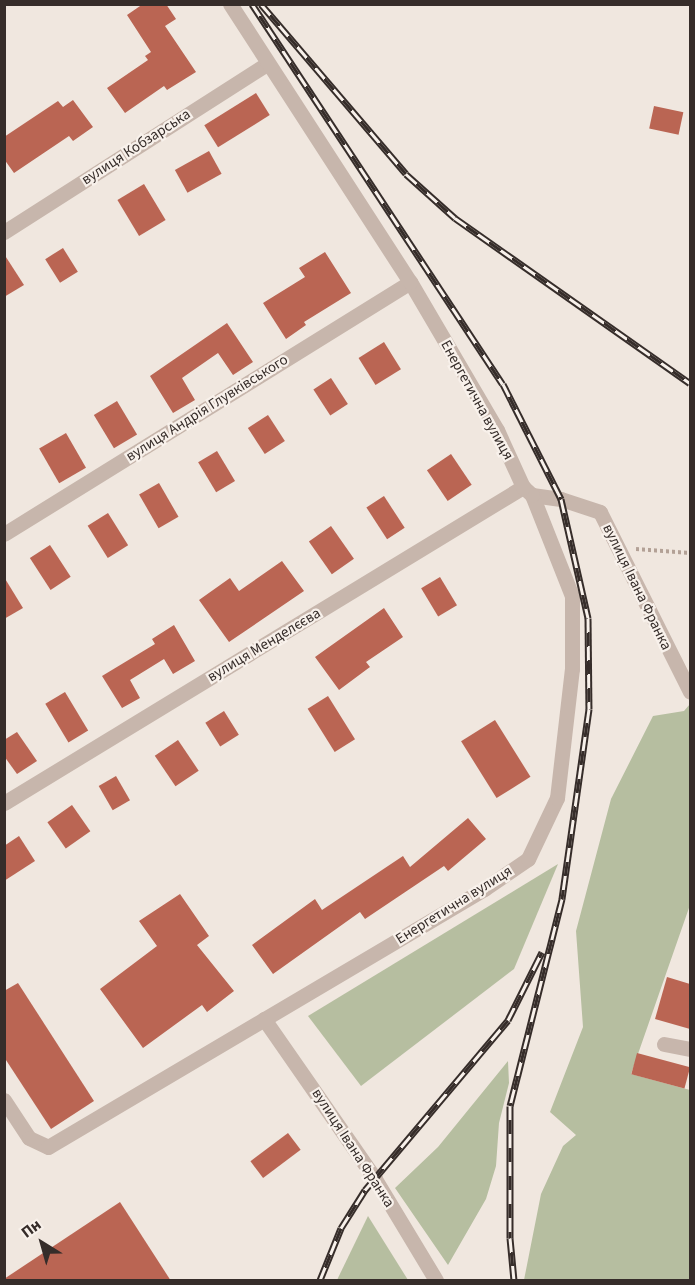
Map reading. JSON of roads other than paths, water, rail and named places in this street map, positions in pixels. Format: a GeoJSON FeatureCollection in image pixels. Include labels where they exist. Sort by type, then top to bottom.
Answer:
{"type":"FeatureCollection","features":[{"type":"Feature","properties":{"kind":"street","name":"Енергетична вулиця"},"geometry":{"type":"LineString","coordinates":[[4,1100],[29,1138],[48,1147],[484,889],[528,859],[557,798],[566,748],[572,669],[572,596],[527,491],[497,430],[410,282],[230,4]]}},
{"type":"Feature","properties":{"kind":"street","name":"вулиця Кобзарська"},"geometry":{"type":"LineString","coordinates":[[4,232],[268,63]]}},
{"type":"Feature","properties":{"kind":"street","name":"вулиця Андрія Глувківського"},"geometry":{"type":"LineString","coordinates":[[4,534],[410,282]]}},
{"type":"Feature","properties":{"kind":"street","name":"вулиця Івана Франка"},"geometry":{"type":"LineString","coordinates":[[527,491],[600,512],[621,547],[690,692]]}},
{"type":"Feature","properties":{"kind":"street","name":"вулиця Менделєєва"},"geometry":{"type":"LineString","coordinates":[[4,803],[527,491]]}},
{"type":"Feature","properties":{"kind":"street","name":"вулиця Івана Франка"},"geometry":{"type":"LineString","coordinates":[[264,1019],[375,1179],[436,1281]]}},
{"type":"Feature","properties":{"kind":"street"},"geometry":{"type":"LineString","coordinates":[[664,1044],[690,1049]]}},
{"type":"Feature","properties":{"kind":"railway"},"geometry":{"type":"LineString","coordinates":[[252,4],[503,384],[561,499],[588,618],[589,709],[562,899],[510,1106],[510,1238],[514,1280]]}},
{"type":"Feature","properties":{"kind":"railway"},"geometry":{"type":"LineString","coordinates":[[261,4],[406,174],[455,218],[690,383]]}},
{"type":"Feature","properties":{"kind":"railway"},"geometry":{"type":"LineString","coordinates":[[320,1280],[341,1228],[365,1190],[508,1020],[542,952]]}}]}
